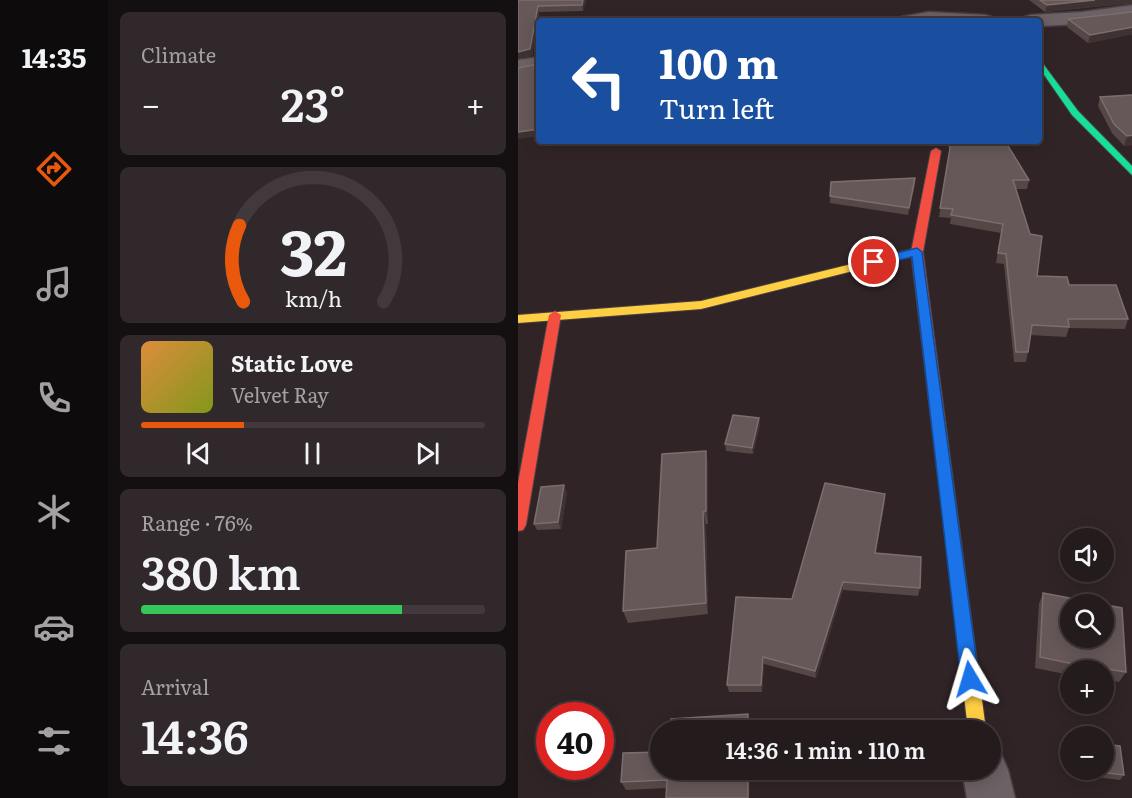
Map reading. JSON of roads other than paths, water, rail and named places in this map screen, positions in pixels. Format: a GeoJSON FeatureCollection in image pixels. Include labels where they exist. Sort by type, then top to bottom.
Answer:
{"type":"FeatureCollection","features":[{"type":"Feature","properties":{"kind":"street"},"geometry":{"type":"LineString","coordinates":[[1042,20],[1133,11]]}},
{"type":"Feature","properties":{"kind":"street"},"geometry":{"type":"LineString","coordinates":[[518,66],[536,63]]}},
{"type":"Feature","properties":{"kind":"street"},"geometry":{"type":"LineString","coordinates":[[1042,65],[1074,113],[1133,173]]}},
{"type":"Feature","properties":{"kind":"street"},"geometry":{"type":"LineString","coordinates":[[936,151],[917,252],[976,720]]}},
{"type":"Feature","properties":{"kind":"street"},"geometry":{"type":"LineString","coordinates":[[518,319],[701,305],[917,252]]}},
{"type":"Feature","properties":{"kind":"street"},"geometry":{"type":"LineString","coordinates":[[518,525],[556,315]]}},
{"type":"Feature","properties":{"kind":"street"},"geometry":{"type":"LineString","coordinates":[[987,780],[991,798]]}}]}
